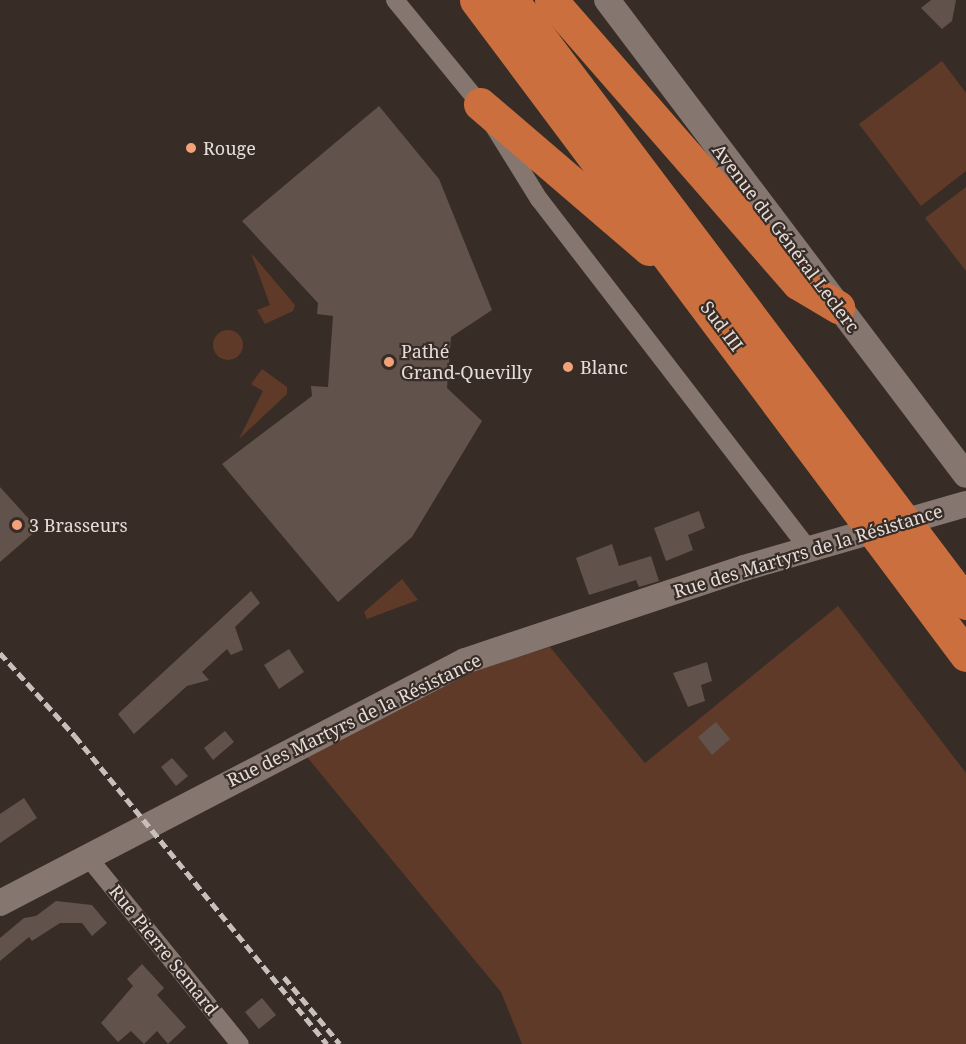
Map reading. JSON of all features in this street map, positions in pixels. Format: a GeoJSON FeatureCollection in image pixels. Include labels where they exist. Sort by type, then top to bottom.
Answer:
{"type":"FeatureCollection","features":[{"type":"Feature","properties":{"kind":"highway","name":"Sud III"},"geometry":{"type":"LineString","coordinates":[[476,0],[966,655]]}},
{"type":"Feature","properties":{"kind":"highway","name":"Sud III"},"geometry":{"type":"LineString","coordinates":[[512,0],[966,603]]}},
{"type":"Feature","properties":{"kind":"highway"},"geometry":{"type":"LineString","coordinates":[[551,0],[798,283],[838,307]]}},
{"type":"Feature","properties":{"kind":"highway"},"geometry":{"type":"LineString","coordinates":[[480,104],[602,212],[686,278]]}},
{"type":"Feature","properties":{"kind":"street"},"geometry":{"type":"LineString","coordinates":[[395,0],[480,104],[539,199],[809,550]]}},
{"type":"Feature","properties":{"kind":"street","name":"Avenue du Général Leclerc"},"geometry":{"type":"LineString","coordinates":[[606,0],[966,476]]}},
{"type":"Feature","properties":{"kind":"street","name":"Rue des Martyrs de la Résistance"},"geometry":{"type":"LineString","coordinates":[[0,903],[465,662],[809,550],[843,542],[966,504]]}},
{"type":"Feature","properties":{"kind":"street","name":"Rue Pierre Semard"},"geometry":{"type":"LineString","coordinates":[[87,856],[240,1044]]}},
{"type":"Feature","properties":{"kind":"shaded area"},"geometry":{"type":"Polygon","coordinates":[[[942,61],[966,93],[966,171],[921,206],[859,124],[942,61]]]}},
{"type":"Feature","properties":{"kind":"shaded area"},"geometry":{"type":"Polygon","coordinates":[[[966,187],[966,271],[925,218],[966,187]]]}},
{"type":"Feature","properties":{"kind":"shaded area"},"geometry":{"type":"Polygon","coordinates":[[[251,253],[295,305],[293,311],[265,324],[257,310],[270,305],[251,253]]]}},
{"type":"Feature","properties":{"kind":"shaded area"},"geometry":{"type":"Polygon","coordinates":[[[228,330],[238,335],[243,345],[238,355],[228,360],[218,355],[213,345],[218,335],[228,330]]]}},
{"type":"Feature","properties":{"kind":"shaded area"},"geometry":{"type":"Polygon","coordinates":[[[262,369],[287,387],[287,394],[239,439],[263,391],[251,384],[262,369]]]}},
{"type":"Feature","properties":{"kind":"shaded area"},"geometry":{"type":"Polygon","coordinates":[[[402,579],[418,600],[367,619],[364,612],[402,579]]]}},
{"type":"Feature","properties":{"kind":"shaded area"},"geometry":{"type":"Polygon","coordinates":[[[838,606],[966,773],[966,1044],[522,1044],[501,992],[307,757],[477,670],[550,647],[645,763],[838,606]]]}},
{"type":"Feature","properties":{"kind":"building"},"geometry":{"type":"Polygon","coordinates":[[[931,0],[956,0],[952,21],[942,29],[921,8],[931,0]]]}},
{"type":"Feature","properties":{"kind":"building","name":"Pathé Grand-Quevilly"},"geometry":{"type":"Polygon","coordinates":[[[379,106],[439,179],[492,310],[451,337],[447,388],[482,421],[412,537],[338,602],[222,464],[312,396],[311,386],[328,387],[333,316],[317,314],[318,303],[242,221],[379,106]]]}},
{"type":"Feature","properties":{"kind":"building","name":"3 Brasseurs"},"geometry":{"type":"Polygon","coordinates":[[[0,487],[38,529],[0,562],[0,487]]]}},
{"type":"Feature","properties":{"kind":"building"},"geometry":{"type":"Polygon","coordinates":[[[699,511],[705,528],[688,535],[693,550],[666,561],[654,528],[699,511]]]}},
{"type":"Feature","properties":{"kind":"building"},"geometry":{"type":"Polygon","coordinates":[[[612,544],[619,566],[651,556],[659,581],[639,587],[636,580],[589,595],[576,558],[612,544]]]}},
{"type":"Feature","properties":{"kind":"building"},"geometry":{"type":"Polygon","coordinates":[[[251,591],[260,603],[235,627],[243,650],[231,655],[227,649],[202,672],[209,680],[187,686],[134,734],[118,714],[251,591]]]}},
{"type":"Feature","properties":{"kind":"building"},"geometry":{"type":"Polygon","coordinates":[[[289,649],[304,672],[279,689],[264,665],[289,649]]]}},
{"type":"Feature","properties":{"kind":"building"},"geometry":{"type":"Polygon","coordinates":[[[707,662],[712,681],[701,685],[705,701],[688,707],[673,673],[707,662]]]}},
{"type":"Feature","properties":{"kind":"building"},"geometry":{"type":"Polygon","coordinates":[[[716,722],[730,739],[712,755],[698,737],[716,722]]]}},
{"type":"Feature","properties":{"kind":"building"},"geometry":{"type":"Polygon","coordinates":[[[225,731],[234,742],[213,760],[204,748],[225,731]]]}},
{"type":"Feature","properties":{"kind":"building"},"geometry":{"type":"Polygon","coordinates":[[[172,758],[188,776],[176,786],[161,767],[172,758]]]}},
{"type":"Feature","properties":{"kind":"building"},"geometry":{"type":"Polygon","coordinates":[[[24,798],[37,818],[0,843],[0,814],[24,798]]]}},
{"type":"Feature","properties":{"kind":"building"},"geometry":{"type":"Polygon","coordinates":[[[56,901],[92,905],[107,923],[92,936],[82,923],[60,923],[32,941],[29,937],[0,961],[0,938],[24,918],[36,916],[56,901]]]}},
{"type":"Feature","properties":{"kind":"building"},"geometry":{"type":"Polygon","coordinates":[[[142,964],[164,988],[157,995],[186,1027],[168,1044],[157,1031],[144,1044],[131,1031],[118,1042],[101,1023],[133,986],[127,979],[142,964]]]}},
{"type":"Feature","properties":{"kind":"building"},"geometry":{"type":"Polygon","coordinates":[[[262,998],[276,1015],[259,1029],[245,1012],[262,998]]]}},
{"type":"Feature","properties":{"kind":"railway"},"geometry":{"type":"LineString","coordinates":[[0,653],[75,736],[327,1044]]}},
{"type":"Feature","properties":{"kind":"railway"},"geometry":{"type":"LineString","coordinates":[[284,977],[340,1044]]}},
{"type":"Feature","properties":{"kind":"place","name":"Rouge"},"geometry":{"type":"Point","coordinates":[191,148]}},
{"type":"Feature","properties":{"kind":"place","name":"Pathé Grand-Quevilly"},"geometry":{"type":"Point","coordinates":[389,362]}},
{"type":"Feature","properties":{"kind":"place","name":"Blanc"},"geometry":{"type":"Point","coordinates":[568,367]}},
{"type":"Feature","properties":{"kind":"place","name":"3 Brasseurs"},"geometry":{"type":"Point","coordinates":[17,525]}}]}
